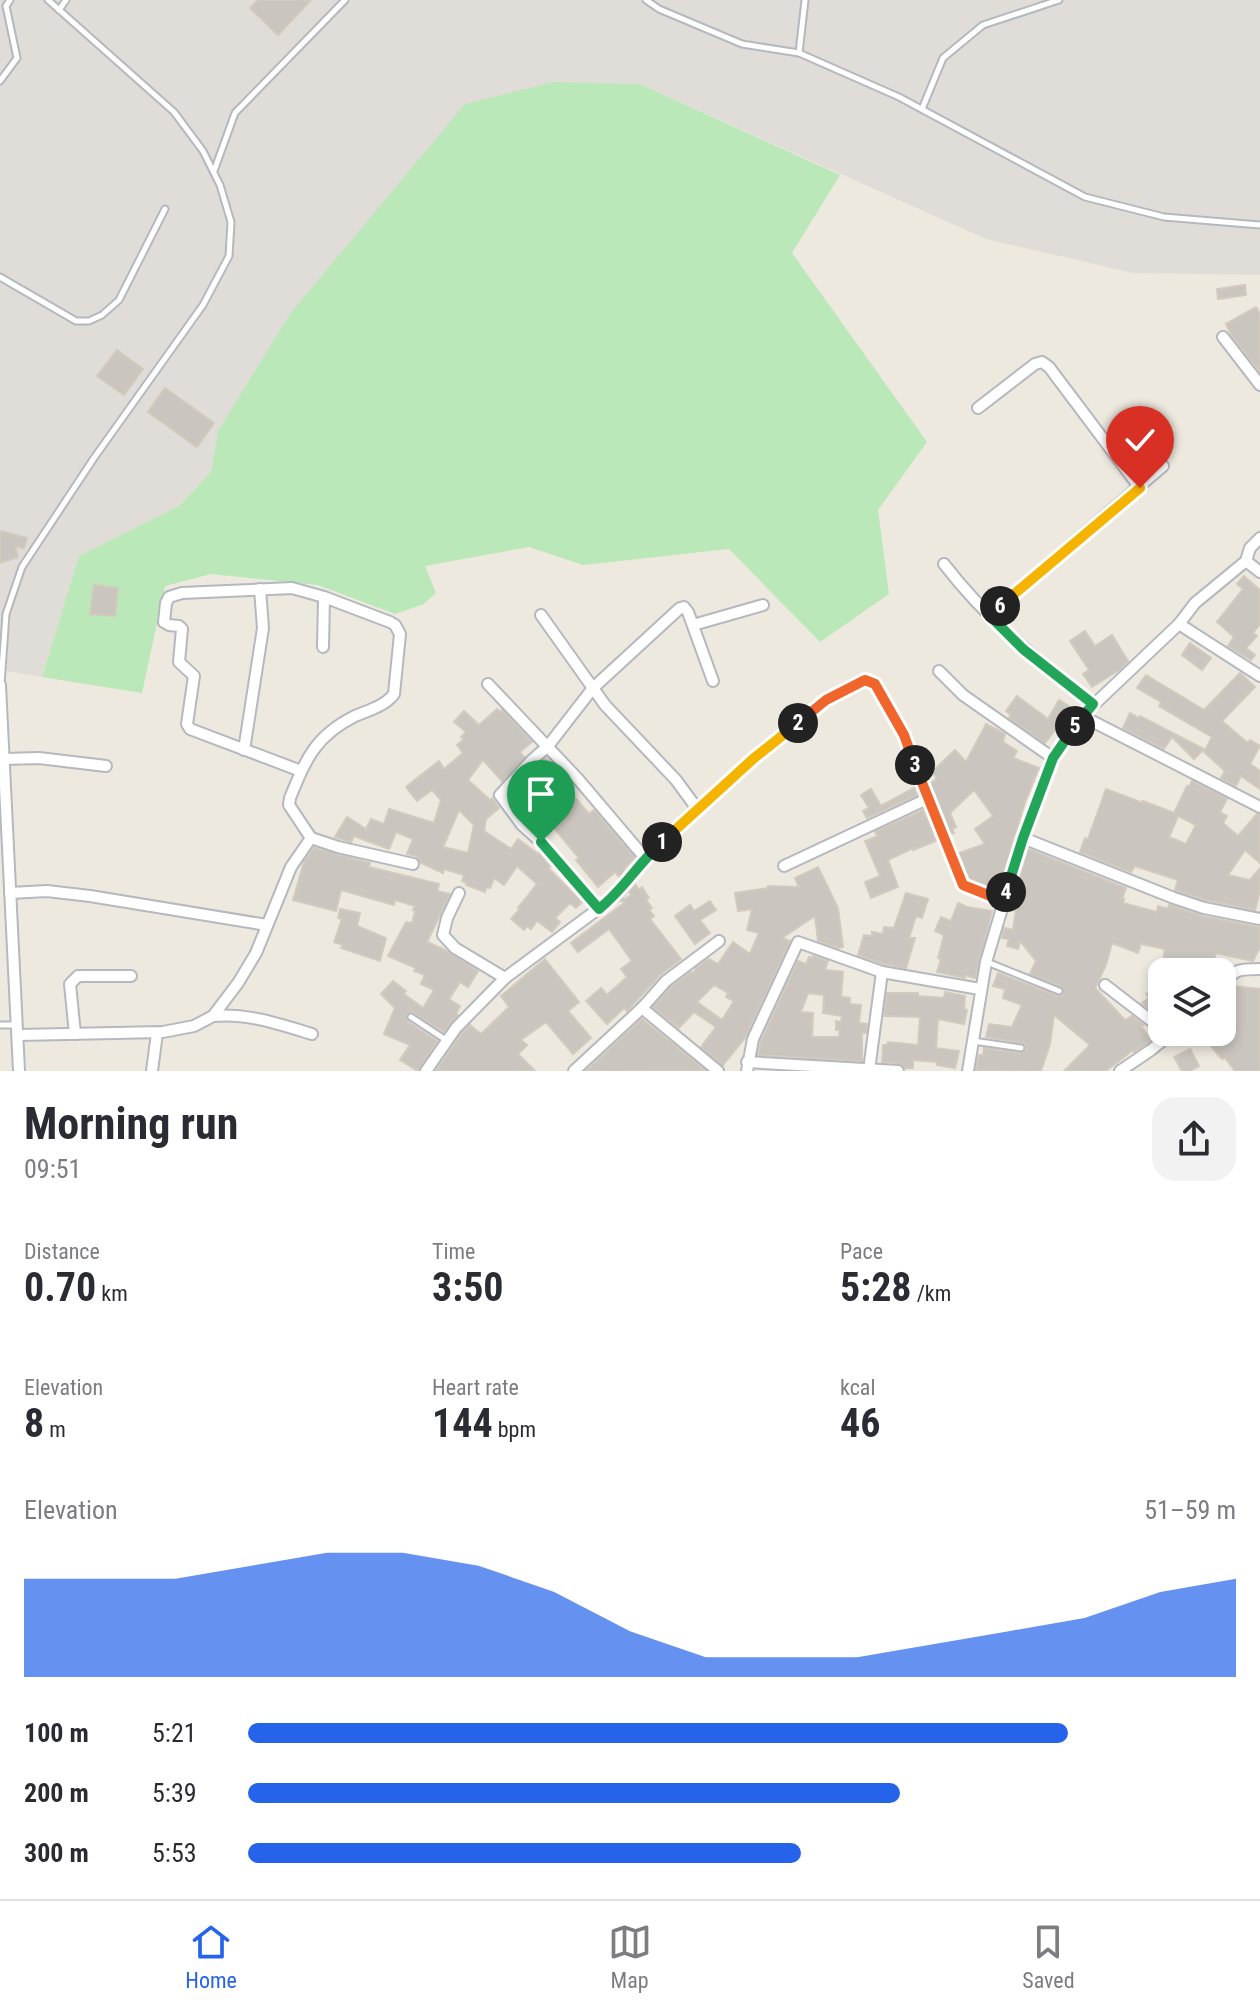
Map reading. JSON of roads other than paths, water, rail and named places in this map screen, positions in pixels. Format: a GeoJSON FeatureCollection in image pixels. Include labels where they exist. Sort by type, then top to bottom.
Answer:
{"type":"FeatureCollection","features":[{"type":"Feature","properties":{"kind":"street"},"geometry":{"type":"LineString","coordinates":[[1223,337],[1260,385]]}},
{"type":"Feature","properties":{"kind":"street"},"geometry":{"type":"LineString","coordinates":[[978,408],[1035,364],[1042,362],[1049,367],[1140,488]]}},
{"type":"Feature","properties":{"kind":"street"},"geometry":{"type":"LineString","coordinates":[[989,615],[1163,466]]}},
{"type":"Feature","properties":{"kind":"street"},"geometry":{"type":"LineString","coordinates":[[968,1071],[986,962],[1023,838],[1053,758],[1093,704],[1179,624],[1195,603],[1246,561],[1250,548],[1260,538]]}},
{"type":"Feature","properties":{"kind":"street"},"geometry":{"type":"LineString","coordinates":[[1246,561],[1260,572]]}},
{"type":"Feature","properties":{"kind":"street"},"geometry":{"type":"LineString","coordinates":[[944,564],[1023,649],[1093,704]]}},
{"type":"Feature","properties":{"kind":"street"},"geometry":{"type":"LineString","coordinates":[[301,771],[190,729],[187,724],[194,676],[179,662],[182,632],[179,626],[164,622],[169,597],[182,593],[292,588],[390,622],[399,629],[394,694],[384,704],[351,718],[322,738],[306,759],[289,805],[311,838],[413,864]]}},
{"type":"Feature","properties":{"kind":"street"},"geometry":{"type":"LineString","coordinates":[[244,750],[263,628],[260,589]]}},
{"type":"Feature","properties":{"kind":"street"},"geometry":{"type":"LineString","coordinates":[[323,647],[324,597]]}},
{"type":"Feature","properties":{"kind":"street"},"geometry":{"type":"LineString","coordinates":[[693,625],[763,605]]}},
{"type":"Feature","properties":{"kind":"street"},"geometry":{"type":"LineString","coordinates":[[599,909],[541,842],[522,825],[500,795],[548,746],[593,688],[680,608],[685,608],[693,625],[713,681]]}},
{"type":"Feature","properties":{"kind":"street"},"geometry":{"type":"LineString","coordinates":[[541,615],[605,705],[676,780],[698,810]]}},
{"type":"Feature","properties":{"kind":"street"},"geometry":{"type":"LineString","coordinates":[[1179,624],[1260,676]]}},
{"type":"Feature","properties":{"kind":"street"},"geometry":{"type":"LineString","coordinates":[[939,671],[963,695],[1053,758]]}},
{"type":"Feature","properties":{"kind":"street"},"geometry":{"type":"LineString","coordinates":[[426,1071],[456,1028],[505,978],[617,895],[645,858],[753,759],[826,700],[865,680],[875,684],[904,735],[963,885],[1003,901]]}},
{"type":"Feature","properties":{"kind":"street"},"geometry":{"type":"LineString","coordinates":[[488,684],[578,779],[645,858]]}},
{"type":"Feature","properties":{"kind":"street"},"geometry":{"type":"LineString","coordinates":[[0,685],[5,892],[19,1071]]}},
{"type":"Feature","properties":{"kind":"street"},"geometry":{"type":"LineString","coordinates":[[1082,716],[1260,807]]}},
{"type":"Feature","properties":{"kind":"street"},"geometry":{"type":"LineString","coordinates":[[4,759],[39,758],[106,766]]}},
{"type":"Feature","properties":{"kind":"street"},"geometry":{"type":"LineString","coordinates":[[784,866],[927,799]]}},
{"type":"Feature","properties":{"kind":"street"},"geometry":{"type":"LineString","coordinates":[[213,1016],[256,953],[291,867],[311,838]]}},
{"type":"Feature","properties":{"kind":"street"},"geometry":{"type":"LineString","coordinates":[[1023,838],[1174,898],[1204,908],[1260,919]]}},
{"type":"Feature","properties":{"kind":"street"},"geometry":{"type":"LineString","coordinates":[[5,892],[47,891],[90,896],[267,925]]}},
{"type":"Feature","properties":{"kind":"street"},"geometry":{"type":"LineString","coordinates":[[459,893],[443,935],[455,948],[505,978]]}},
{"type":"Feature","properties":{"kind":"street"},"geometry":{"type":"LineString","coordinates":[[574,1071],[642,1008],[666,981],[719,941]]}},
{"type":"Feature","properties":{"kind":"street"},"geometry":{"type":"LineString","coordinates":[[898,1071],[747,1066],[753,1039],[798,942],[882,972],[980,989]]}},
{"type":"Feature","properties":{"kind":"street"},"geometry":{"type":"LineString","coordinates":[[1236,972],[1260,969]]}},
{"type":"Feature","properties":{"kind":"street"},"geometry":{"type":"LineString","coordinates":[[869,1070],[882,972]]}},
{"type":"Feature","properties":{"kind":"street"},"geometry":{"type":"LineString","coordinates":[[75,1034],[70,984],[73,979],[78,976],[131,976]]}},
{"type":"Feature","properties":{"kind":"street"},"geometry":{"type":"LineString","coordinates":[[1105,985],[1148,1017]]}},
{"type":"Feature","properties":{"kind":"street"},"geometry":{"type":"LineString","coordinates":[[642,1008],[718,1071]]}},
{"type":"Feature","properties":{"kind":"street"},"geometry":{"type":"LineString","coordinates":[[18,1030],[75,1034],[157,1033],[194,1026],[213,1016],[228,1014],[258,1018],[312,1034]]}},
{"type":"Feature","properties":{"kind":"street"},"geometry":{"type":"LineString","coordinates":[[152,1071],[157,1033]]}},
{"type":"Feature","properties":{"kind":"street"},"geometry":{"type":"LineString","coordinates":[[1120,1071],[1155,1046]]}},
{"type":"Feature","properties":{"kind":"lane"},"geometry":{"type":"LineString","coordinates":[[0,685],[6,614],[22,567],[94,458],[203,305],[229,256],[231,222],[220,185],[203,151],[174,112],[48,0]]}},
{"type":"Feature","properties":{"kind":"lane"},"geometry":{"type":"LineString","coordinates":[[59,10],[66,0]]}},
{"type":"Feature","properties":{"kind":"lane"},"geometry":{"type":"LineString","coordinates":[[213,171],[235,113],[345,0]]}},
{"type":"Feature","properties":{"kind":"lane"},"geometry":{"type":"LineString","coordinates":[[646,0],[659,9],[742,44],[799,53],[899,97],[1085,197],[1164,217],[1260,225]]}},
{"type":"Feature","properties":{"kind":"lane"},"geometry":{"type":"LineString","coordinates":[[799,53],[805,0]]}},
{"type":"Feature","properties":{"kind":"lane"},"geometry":{"type":"LineString","coordinates":[[922,109],[943,58],[983,25],[1059,0]]}},
{"type":"Feature","properties":{"kind":"lane"},"geometry":{"type":"LineString","coordinates":[[0,81],[17,58],[5,4]]}},
{"type":"Feature","properties":{"kind":"lane"},"geometry":{"type":"LineString","coordinates":[[0,277],[76,321],[89,321],[102,315],[119,300],[165,209]]}},
{"type":"Feature","properties":{"kind":"lane"},"geometry":{"type":"LineString","coordinates":[[986,962],[1059,991]]}},
{"type":"Feature","properties":{"kind":"lane"},"geometry":{"type":"LineString","coordinates":[[411,1017],[447,1041]]}},
{"type":"Feature","properties":{"kind":"lane"},"geometry":{"type":"LineString","coordinates":[[0,1025],[18,1030]]}},
{"type":"Feature","properties":{"kind":"lane"},"geometry":{"type":"LineString","coordinates":[[972,1041],[1021,1048]]}}]}
